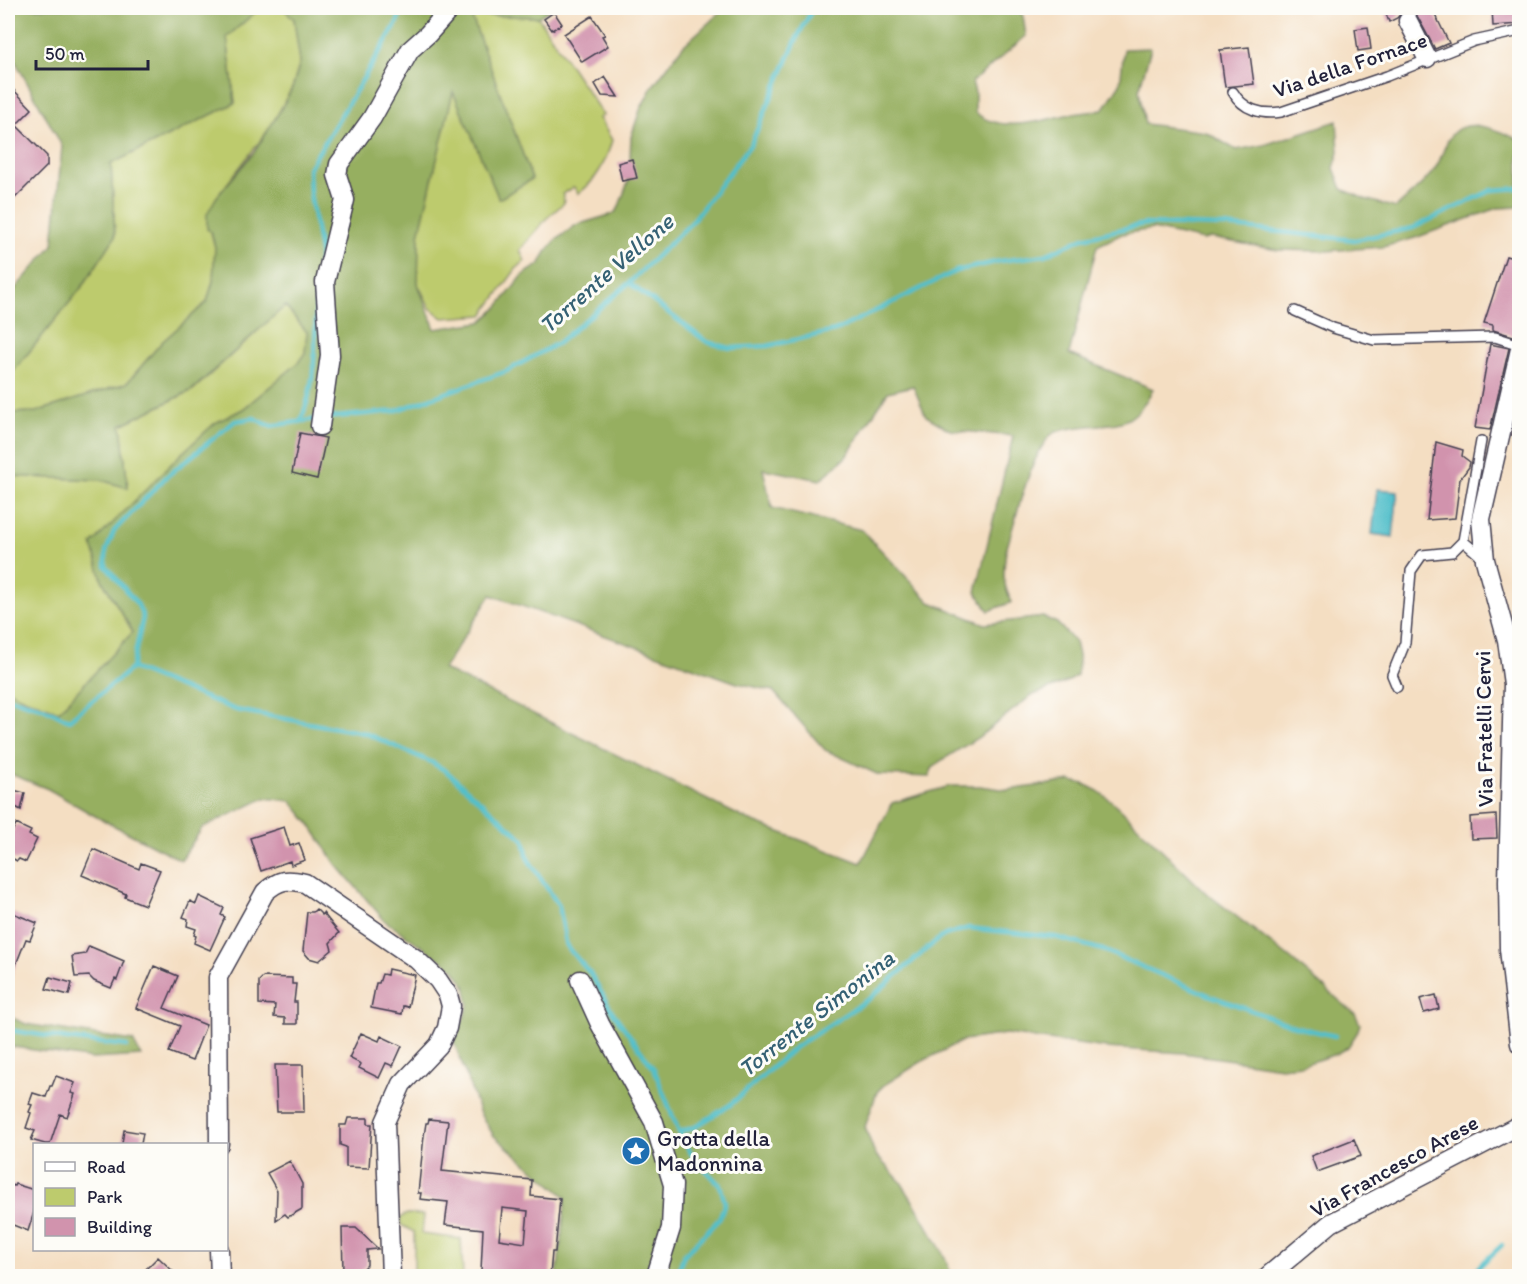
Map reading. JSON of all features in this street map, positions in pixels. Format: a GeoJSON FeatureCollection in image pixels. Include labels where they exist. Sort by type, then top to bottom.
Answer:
{"type":"FeatureCollection","features":[{"type":"Feature","properties":{"kind":"street"},"geometry":{"type":"LineString","coordinates":[[320,426],[330,355],[325,282],[345,200],[337,175],[339,164],[372,118],[410,50],[451,8]]}},
{"type":"Feature","properties":{"kind":"street"},"geometry":{"type":"LineString","coordinates":[[1408,21],[1426,58]]}},
{"type":"Feature","properties":{"kind":"street","name":"Via Fratelli Cervi"},"geometry":{"type":"LineString","coordinates":[[1520,347],[1483,507],[1482,532],[1485,560],[1511,658],[1513,684],[1508,881],[1509,949],[1520,1044]]}},
{"type":"Feature","properties":{"kind":"street"},"geometry":{"type":"LineString","coordinates":[[219,1143],[218,977],[265,892],[274,884],[288,880],[305,883],[416,959],[438,980],[448,995],[451,1006],[447,1028],[439,1045],[402,1084],[385,1122],[391,1276]]}},
{"type":"Feature","properties":{"kind":"street"},"geometry":{"type":"LineString","coordinates":[[580,980],[600,1024],[654,1122],[673,1185],[671,1228],[656,1276]]}},
{"type":"Feature","properties":{"kind":"street","name":"Via Francesco Arese"},"geometry":{"type":"LineString","coordinates":[[1268,1276],[1331,1222],[1520,1125]]}},
{"type":"Feature","properties":{"kind":"street"},"geometry":{"type":"LineString","coordinates":[[219,1251],[220,1276]]}},
{"type":"Feature","properties":{"kind":"lane","name":"Via della Fornace"},"geometry":{"type":"LineString","coordinates":[[1233,92],[1248,108],[1262,112],[1274,113],[1293,109],[1387,76],[1426,58],[1474,41],[1520,31]]}},
{"type":"Feature","properties":{"kind":"lane"},"geometry":{"type":"LineString","coordinates":[[1295,311],[1333,328],[1374,340],[1495,337],[1520,347]]}},
{"type":"Feature","properties":{"kind":"lane"},"geometry":{"type":"LineString","coordinates":[[1397,687],[1392,675],[1405,643],[1411,572],[1422,555],[1452,552],[1463,541],[1481,441]]}},
{"type":"Feature","properties":{"kind":"lane"},"geometry":{"type":"LineString","coordinates":[[1463,541],[1485,560]]}},
{"type":"Feature","properties":{"kind":"green space"},"geometry":{"type":"Polygon","coordinates":[[[8,8],[260,8],[227,37],[235,103],[111,164],[115,237],[82,287],[8,378],[8,297],[53,245],[62,146],[8,48],[8,8]]]}},
{"type":"Feature","properties":{"kind":"green space"},"geometry":{"type":"Polygon","coordinates":[[[260,8],[283,8],[294,19],[300,62],[293,86],[270,128],[216,198],[211,232],[215,247],[213,281],[207,302],[162,342],[127,383],[36,412],[8,413],[8,378],[82,287],[115,237],[111,164],[235,103],[227,37],[260,8]]]}},
{"type":"Feature","properties":{"kind":"green space"},"geometry":{"type":"Polygon","coordinates":[[[283,8],[553,8],[538,17],[471,15],[532,179],[499,199],[453,92],[419,235],[418,284],[435,329],[481,322],[496,309],[524,274],[539,265],[556,240],[576,225],[613,214],[618,209],[629,179],[631,137],[640,110],[652,87],[683,46],[725,8],[1017,8],[1023,16],[1026,36],[972,82],[975,92],[975,112],[984,118],[995,122],[1019,124],[1103,110],[1120,84],[1124,49],[1151,48],[1139,90],[1145,124],[1206,132],[1236,150],[1264,145],[1337,121],[1339,152],[1334,168],[1342,189],[1396,208],[1432,173],[1450,137],[1460,128],[1486,127],[1519,140],[1519,207],[1498,208],[1383,247],[1326,251],[1278,250],[1211,238],[1203,240],[1153,229],[1122,234],[1097,246],[1069,354],[1153,389],[1137,413],[1129,419],[1111,424],[1058,431],[1051,435],[1043,445],[1024,490],[1006,551],[1004,578],[1006,590],[1012,602],[989,611],[976,592],[1013,436],[950,430],[926,416],[913,386],[888,392],[846,457],[820,480],[763,469],[772,508],[862,530],[930,602],[985,624],[1043,617],[1057,623],[1075,642],[1079,660],[1077,675],[1071,680],[1031,696],[979,737],[939,762],[932,769],[929,777],[879,775],[825,750],[773,691],[737,683],[491,595],[443,669],[748,820],[861,863],[892,803],[950,786],[980,786],[1008,790],[1071,781],[1084,784],[1114,803],[1205,892],[1290,958],[1355,1014],[1360,1024],[1348,1047],[1336,1054],[1302,1065],[1281,1067],[1183,1053],[1106,1048],[1006,1034],[964,1040],[921,1062],[884,1085],[877,1092],[865,1127],[875,1154],[901,1182],[943,1253],[952,1276],[557,1276],[566,1197],[494,1136],[480,1114],[454,1042],[469,1005],[465,985],[453,968],[385,921],[336,864],[309,823],[291,801],[265,798],[202,828],[181,860],[48,789],[8,773],[8,690],[41,707],[59,711],[133,632],[102,580],[92,544],[215,423],[243,409],[297,364],[305,353],[307,332],[285,306],[192,390],[121,425],[128,488],[101,480],[8,476],[8,413],[36,412],[127,383],[162,342],[207,302],[213,281],[215,247],[211,232],[207,229],[207,214],[216,198],[255,151],[283,106],[293,86],[300,62],[294,19],[283,8]]]}},
{"type":"Feature","properties":{"kind":"green space"},"geometry":{"type":"Polygon","coordinates":[[[471,15],[538,17],[603,115],[599,118],[612,140],[596,177],[578,194],[574,187],[563,194],[564,203],[547,218],[520,250],[525,261],[516,269],[483,315],[443,318],[430,308],[418,284],[419,235],[453,91],[499,199],[532,179],[471,15]]]}},
{"type":"Feature","properties":{"kind":"green space"},"geometry":{"type":"Polygon","coordinates":[[[285,306],[307,332],[305,353],[297,364],[243,409],[215,423],[180,455],[134,503],[102,580],[133,632],[59,711],[8,692],[8,476],[101,480],[128,488],[121,425],[193,390],[285,306]]]}},
{"type":"Feature","properties":{"kind":"green space"},"geometry":{"type":"Polygon","coordinates":[[[8,1016],[26,1024],[133,1041],[141,1056],[92,1059],[8,1046],[8,1016]]]}},
{"type":"Feature","properties":{"kind":"green space"},"geometry":{"type":"Polygon","coordinates":[[[407,1214],[424,1215],[422,1234],[461,1239],[463,1276],[414,1276],[414,1232],[401,1225],[400,1218],[407,1214]]]}},
{"type":"Feature","properties":{"kind":"water"},"geometry":{"type":"Polygon","coordinates":[[[1377,489],[1398,491],[1393,537],[1372,534],[1377,489]]]}},
{"type":"Feature","properties":{"kind":"building"},"geometry":{"type":"Polygon","coordinates":[[[1384,8],[1432,8],[1449,43],[1435,49],[1415,12],[1403,11],[1389,22],[1384,8]]]}},
{"type":"Feature","properties":{"kind":"building"},"geometry":{"type":"Polygon","coordinates":[[[1492,8],[1520,8],[1520,24],[1493,26],[1492,8]]]}},
{"type":"Feature","properties":{"kind":"building"},"geometry":{"type":"Polygon","coordinates":[[[554,12],[562,24],[552,30],[544,19],[554,12]]]}},
{"type":"Feature","properties":{"kind":"building"},"geometry":{"type":"Polygon","coordinates":[[[592,16],[605,35],[602,36],[608,46],[582,62],[564,34],[592,16]]]}},
{"type":"Feature","properties":{"kind":"building"},"geometry":{"type":"Polygon","coordinates":[[[1368,27],[1371,49],[1358,51],[1355,29],[1368,27]]]}},
{"type":"Feature","properties":{"kind":"building"},"geometry":{"type":"Polygon","coordinates":[[[1249,47],[1254,84],[1225,87],[1220,50],[1249,47]]]}},
{"type":"Feature","properties":{"kind":"building"},"geometry":{"type":"Polygon","coordinates":[[[605,77],[618,97],[602,96],[595,84],[605,77]]]}},
{"type":"Feature","properties":{"kind":"building"},"geometry":{"type":"Polygon","coordinates":[[[8,84],[32,109],[16,125],[47,156],[47,166],[8,205],[8,84]]]}},
{"type":"Feature","properties":{"kind":"building"},"geometry":{"type":"Polygon","coordinates":[[[632,159],[637,178],[622,181],[618,163],[632,159]]]}},
{"type":"Feature","properties":{"kind":"building"},"geometry":{"type":"Polygon","coordinates":[[[1506,256],[1520,260],[1520,275],[1515,295],[1520,296],[1520,338],[1493,330],[1493,325],[1484,323],[1506,256]]]}},
{"type":"Feature","properties":{"kind":"building"},"geometry":{"type":"Polygon","coordinates":[[[1490,344],[1509,348],[1490,430],[1475,428],[1490,344]]]}},
{"type":"Feature","properties":{"kind":"building"},"geometry":{"type":"Polygon","coordinates":[[[1520,401],[1520,436],[1512,435],[1520,401]]]}},
{"type":"Feature","properties":{"kind":"building"},"geometry":{"type":"Polygon","coordinates":[[[300,433],[326,438],[317,479],[292,473],[300,433]]]}},
{"type":"Feature","properties":{"kind":"building"},"geometry":{"type":"Polygon","coordinates":[[[1436,442],[1463,450],[1462,456],[1470,462],[1460,479],[1455,518],[1427,520],[1436,442]]]}},
{"type":"Feature","properties":{"kind":"building"},"geometry":{"type":"Polygon","coordinates":[[[13,790],[25,793],[21,810],[10,804],[13,790]]]}},
{"type":"Feature","properties":{"kind":"building"},"geometry":{"type":"Polygon","coordinates":[[[1496,815],[1497,838],[1471,839],[1470,817],[1496,815]]]}},
{"type":"Feature","properties":{"kind":"building"},"geometry":{"type":"Polygon","coordinates":[[[16,824],[31,831],[29,835],[37,839],[26,862],[19,859],[17,861],[8,856],[8,840],[16,824]]]}},
{"type":"Feature","properties":{"kind":"building"},"geometry":{"type":"Polygon","coordinates":[[[284,827],[290,846],[299,843],[305,860],[291,865],[290,861],[261,871],[250,838],[284,827]]]}},
{"type":"Feature","properties":{"kind":"building"},"geometry":{"type":"Polygon","coordinates":[[[93,849],[139,869],[141,863],[160,870],[145,905],[82,875],[93,849]]]}},
{"type":"Feature","properties":{"kind":"building"},"geometry":{"type":"Polygon","coordinates":[[[199,896],[224,908],[221,915],[225,917],[210,950],[194,943],[196,929],[187,926],[188,919],[183,917],[190,901],[196,904],[199,896]]]}},
{"type":"Feature","properties":{"kind":"building"},"geometry":{"type":"Polygon","coordinates":[[[316,909],[322,915],[323,913],[339,933],[330,943],[332,950],[319,961],[309,958],[303,951],[307,912],[313,912],[316,909]]]}},
{"type":"Feature","properties":{"kind":"building"},"geometry":{"type":"Polygon","coordinates":[[[8,911],[37,923],[30,940],[26,939],[8,985],[8,911]]]}},
{"type":"Feature","properties":{"kind":"building"},"geometry":{"type":"Polygon","coordinates":[[[89,946],[124,961],[117,980],[115,979],[111,988],[94,981],[89,976],[75,977],[72,956],[85,954],[89,946]]]}},
{"type":"Feature","properties":{"kind":"building"},"geometry":{"type":"Polygon","coordinates":[[[154,966],[178,976],[164,1008],[206,1025],[192,1061],[169,1052],[180,1026],[136,1008],[154,966]]]}},
{"type":"Feature","properties":{"kind":"building"},"geometry":{"type":"Polygon","coordinates":[[[388,969],[415,975],[408,1007],[403,1006],[402,1014],[371,1008],[376,983],[379,983],[382,974],[387,975],[388,969]]]}},
{"type":"Feature","properties":{"kind":"building"},"geometry":{"type":"Polygon","coordinates":[[[50,977],[72,983],[69,995],[46,989],[50,977]]]}},
{"type":"Feature","properties":{"kind":"building"},"geometry":{"type":"Polygon","coordinates":[[[263,977],[292,978],[292,984],[296,984],[294,1002],[297,1002],[297,1024],[285,1024],[285,1018],[274,1017],[275,1005],[259,1004],[259,981],[263,977]]]}},
{"type":"Feature","properties":{"kind":"building"},"geometry":{"type":"Polygon","coordinates":[[[1436,995],[1439,1009],[1424,1013],[1420,999],[1436,995]]]}},
{"type":"Feature","properties":{"kind":"building"},"geometry":{"type":"Polygon","coordinates":[[[361,1033],[379,1041],[381,1036],[402,1046],[393,1066],[386,1063],[379,1078],[359,1068],[361,1064],[349,1058],[361,1033]]]}},
{"type":"Feature","properties":{"kind":"building"},"geometry":{"type":"Polygon","coordinates":[[[275,1065],[303,1065],[304,1112],[277,1112],[275,1065]]]}},
{"type":"Feature","properties":{"kind":"building"},"geometry":{"type":"Polygon","coordinates":[[[56,1076],[75,1083],[71,1093],[75,1094],[67,1117],[60,1114],[50,1143],[42,1143],[31,1140],[35,1131],[26,1128],[32,1105],[29,1104],[33,1093],[46,1097],[56,1076]]]}},
{"type":"Feature","properties":{"kind":"building"},"geometry":{"type":"Polygon","coordinates":[[[348,1118],[368,1118],[368,1124],[372,1124],[369,1168],[346,1167],[346,1147],[340,1145],[340,1125],[346,1125],[348,1118]]]}},
{"type":"Feature","properties":{"kind":"building"},"geometry":{"type":"Polygon","coordinates":[[[429,1119],[448,1121],[442,1171],[532,1180],[531,1196],[560,1199],[555,1252],[552,1252],[550,1276],[524,1276],[481,1271],[483,1229],[445,1225],[448,1202],[420,1199],[421,1193],[418,1193],[424,1136],[426,1123],[429,1119]],[[502,1208],[499,1239],[525,1243],[528,1211],[502,1208]]]}},
{"type":"Feature","properties":{"kind":"building"},"geometry":{"type":"Polygon","coordinates":[[[124,1130],[143,1133],[141,1143],[122,1143],[124,1130]]]}},
{"type":"Feature","properties":{"kind":"building"},"geometry":{"type":"Polygon","coordinates":[[[1354,1139],[1361,1156],[1317,1172],[1311,1156],[1354,1139]]]}},
{"type":"Feature","properties":{"kind":"building"},"geometry":{"type":"Polygon","coordinates":[[[290,1161],[302,1184],[302,1209],[288,1217],[285,1214],[276,1220],[277,1191],[267,1173],[290,1161]]]}},
{"type":"Feature","properties":{"kind":"building"},"geometry":{"type":"Polygon","coordinates":[[[8,1184],[33,1190],[33,1215],[28,1231],[8,1223],[8,1184]]]}},
{"type":"Feature","properties":{"kind":"building"},"geometry":{"type":"Polygon","coordinates":[[[342,1228],[356,1228],[378,1249],[367,1250],[367,1265],[361,1271],[343,1272],[342,1228]]]}},
{"type":"Feature","properties":{"kind":"building"},"geometry":{"type":"Polygon","coordinates":[[[158,1257],[178,1276],[139,1276],[158,1257]]]}},
{"type":"Feature","properties":{"kind":"waterway"},"geometry":{"type":"LineString","coordinates":[[318,278],[320,252],[310,193],[309,168],[397,23],[403,8]]}},
{"type":"Feature","properties":{"kind":"waterway","name":"Torrente Vellone"},"geometry":{"type":"LineString","coordinates":[[326,418],[395,411],[507,371],[558,343],[629,283],[691,223],[751,144],[797,38],[813,8]]}},
{"type":"Feature","properties":{"kind":"waterway"},"geometry":{"type":"LineString","coordinates":[[629,283],[707,342],[730,348],[767,346],[835,331],[956,271],[1000,261],[1045,255],[1083,238],[1144,224],[1224,226],[1355,240],[1413,228],[1492,190],[1520,188]]}},
{"type":"Feature","properties":{"kind":"waterway"},"geometry":{"type":"LineString","coordinates":[[300,422],[313,373],[317,287]]}},
{"type":"Feature","properties":{"kind":"waterway","name":"Torrente Vellone"},"geometry":{"type":"LineString","coordinates":[[8,698],[41,707],[69,720],[132,668],[143,617],[138,605],[106,566],[106,551],[114,531],[166,477],[235,421],[254,418],[270,426],[317,419]]}},
{"type":"Feature","properties":{"kind":"waterway","name":"Torrente Simonina"},"geometry":{"type":"LineString","coordinates":[[132,668],[236,710],[365,733],[446,771],[524,840],[528,859],[559,906],[567,947],[590,973],[612,1011],[654,1069],[679,1132],[695,1127],[730,1105],[794,1048],[870,998],[936,941],[945,935],[969,928],[1055,937],[1103,950],[1211,996],[1297,1027],[1335,1036]]}},
{"type":"Feature","properties":{"kind":"waterway"},"geometry":{"type":"LineString","coordinates":[[8,1030],[127,1046]]}},
{"type":"Feature","properties":{"kind":"waterway"},"geometry":{"type":"LineString","coordinates":[[676,1276],[684,1255],[719,1219],[725,1203],[720,1185],[693,1157],[679,1132]]}},
{"type":"Feature","properties":{"kind":"waterway"},"geometry":{"type":"LineString","coordinates":[[1469,1276],[1502,1245]]}},
{"type":"Feature","properties":{"kind":"place","name":"Grotta della Madonnina"},"geometry":{"type":"Point","coordinates":[636,1151]}}]}
